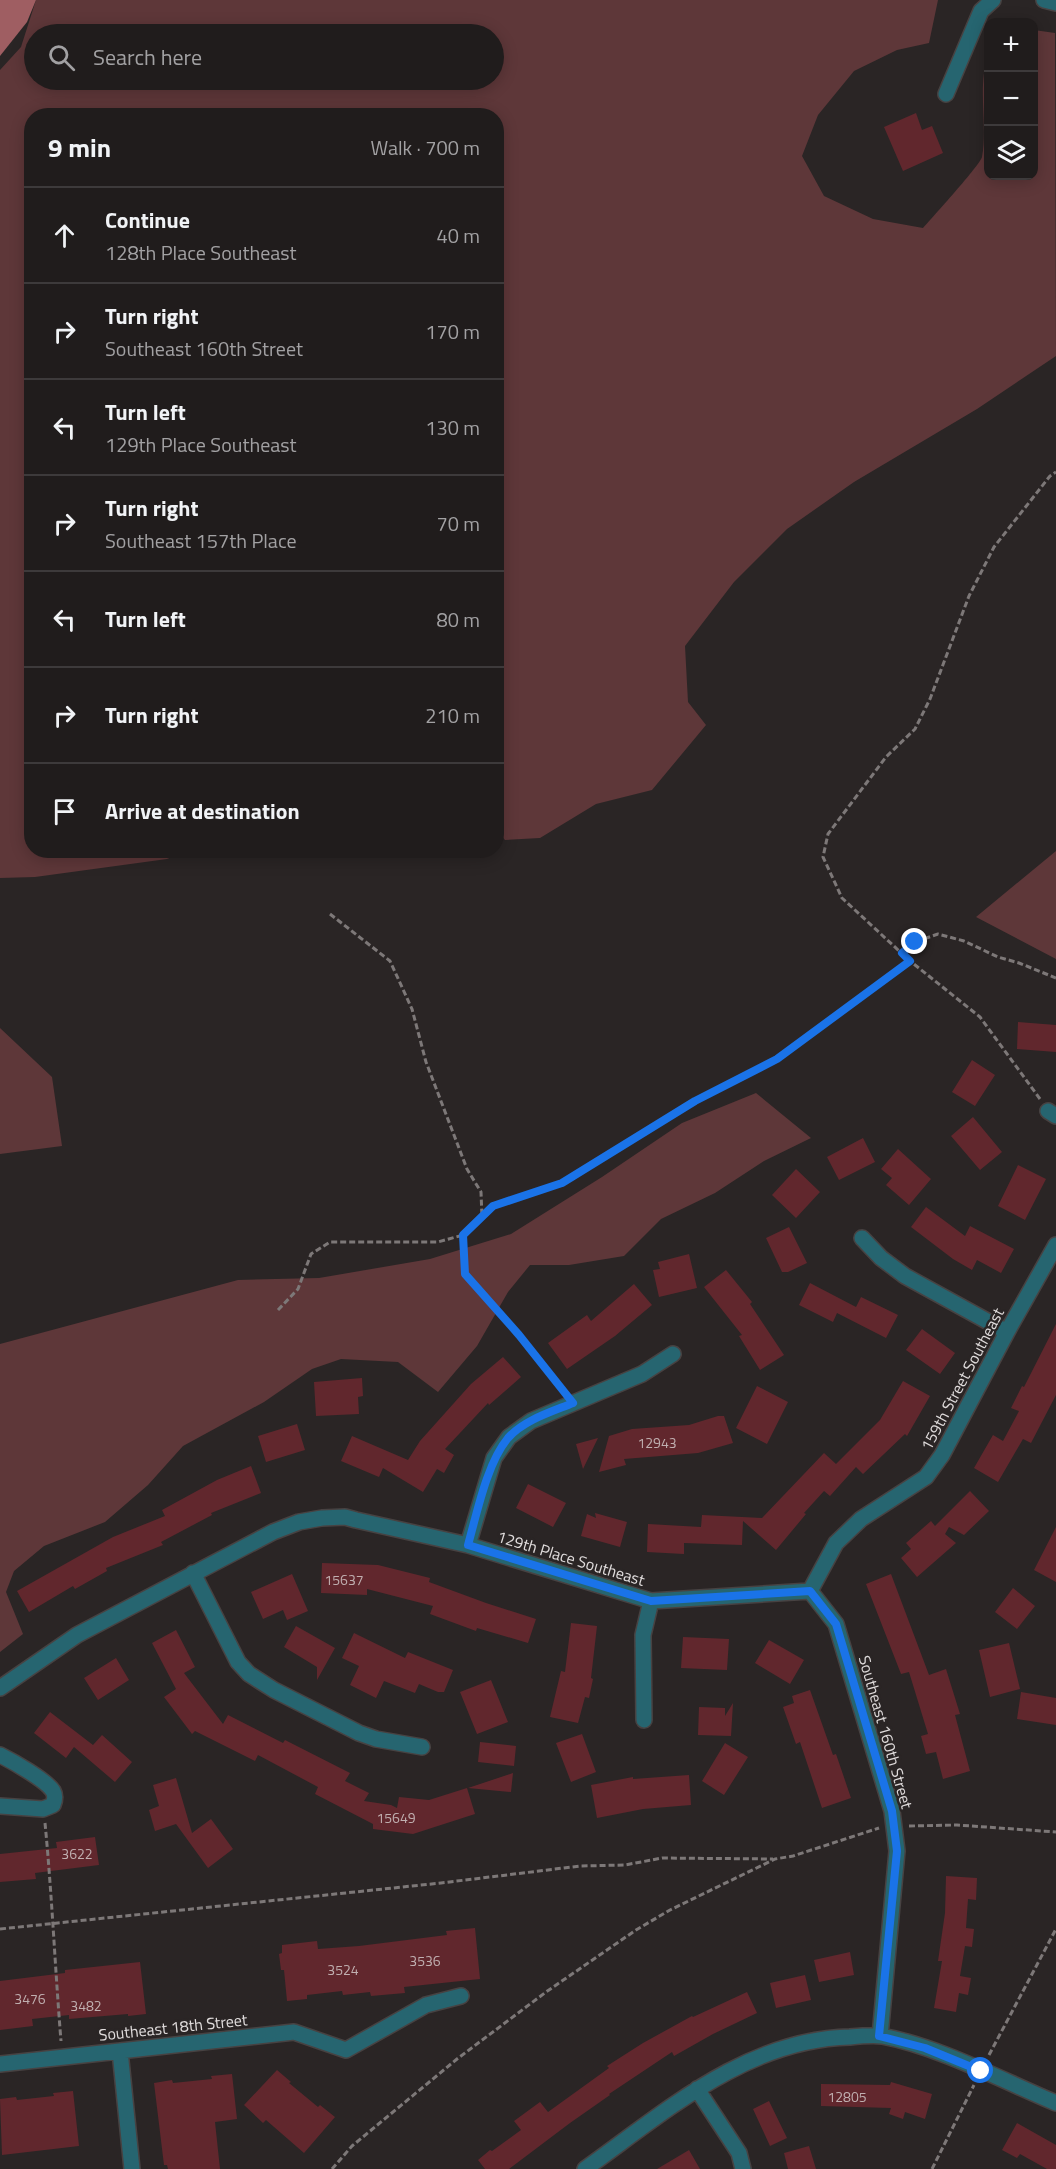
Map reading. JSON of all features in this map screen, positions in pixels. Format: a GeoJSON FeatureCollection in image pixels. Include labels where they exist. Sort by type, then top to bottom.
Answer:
{"type":"FeatureCollection","features":[{"type":"Feature","properties":{"kind":"street"},"geometry":{"type":"LineString","coordinates":[[946,94],[981,11],[993,0]]}},
{"type":"Feature","properties":{"kind":"street"},"geometry":{"type":"LineString","coordinates":[[1044,0],[1056,3]]}},
{"type":"Feature","properties":{"kind":"street"},"geometry":{"type":"LineString","coordinates":[[862,1238],[881,1258],[905,1275],[1007,1332]]}},
{"type":"Feature","properties":{"kind":"street","name":"159th Street Southeast"},"geometry":{"type":"LineString","coordinates":[[810,1591],[836,1543],[861,1519],[926,1476],[942,1455],[1056,1245]]}},
{"type":"Feature","properties":{"kind":"street"},"geometry":{"type":"LineString","coordinates":[[468,1545],[494,1458],[509,1437],[531,1421],[642,1374],[673,1354]]}},
{"type":"Feature","properties":{"kind":"street","name":"129th Place Southeast"},"geometry":{"type":"LineString","coordinates":[[0,1688],[77,1635],[193,1573],[273,1532],[298,1522],[322,1518],[345,1517],[468,1545],[651,1601],[810,1591]]}},
{"type":"Feature","properties":{"kind":"street"},"geometry":{"type":"LineString","coordinates":[[193,1573],[238,1662],[249,1674],[274,1690],[359,1733],[376,1739],[422,1747]]}},
{"type":"Feature","properties":{"kind":"street","name":"Southeast 160th Street"},"geometry":{"type":"LineString","coordinates":[[810,1591],[836,1624],[892,1811],[897,1851],[879,2036]]}},
{"type":"Feature","properties":{"kind":"street"},"geometry":{"type":"LineString","coordinates":[[644,1720],[643,1635],[651,1601]]}},
{"type":"Feature","properties":{"kind":"street"},"geometry":{"type":"LineString","coordinates":[[0,1755],[54,1792],[55,1799],[53,1805],[44,1809],[0,1806]]}},
{"type":"Feature","properties":{"kind":"street","name":"Southeast 18th Street"},"geometry":{"type":"LineString","coordinates":[[0,2064],[294,2032],[346,2050],[426,2005],[461,1996]]}},
{"type":"Feature","properties":{"kind":"street"},"geometry":{"type":"LineString","coordinates":[[585,2169],[697,2089],[756,2057],[827,2037],[879,2036],[925,2048],[1056,2103]]}},
{"type":"Feature","properties":{"kind":"street"},"geometry":{"type":"LineString","coordinates":[[120,2051],[132,2169]]}},
{"type":"Feature","properties":{"kind":"street"},"geometry":{"type":"LineString","coordinates":[[697,2089],[739,2153],[743,2169]]}},
{"type":"Feature","properties":{"kind":"path"},"geometry":{"type":"LineString","coordinates":[[1052,1114],[980,1017],[910,961],[842,898],[823,856],[828,834],[886,757],[915,729],[930,699],[969,597],[994,547],[1050,476],[1056,472]]}},
{"type":"Feature","properties":{"kind":"path"},"geometry":{"type":"LineString","coordinates":[[330,914],[390,961],[412,1009],[426,1062],[466,1169],[481,1192],[482,1217]]}},
{"type":"Feature","properties":{"kind":"path"},"geometry":{"type":"LineString","coordinates":[[902,953],[915,942],[938,934],[963,941],[998,957],[1056,978]]}},
{"type":"Feature","properties":{"kind":"path"},"geometry":{"type":"LineString","coordinates":[[278,1310],[298,1289],[311,1254],[330,1242],[438,1242],[463,1235],[493,1206],[562,1183],[695,1101],[777,1059],[910,961]]}},
{"type":"Feature","properties":{"kind":"path"},"geometry":{"type":"LineString","coordinates":[[463,1235],[465,1274],[519,1335],[573,1403]]}},
{"type":"Feature","properties":{"kind":"path"},"geometry":{"type":"LineString","coordinates":[[44,1809],[52,1892],[52,1924],[62,2057]]}},
{"type":"Feature","properties":{"kind":"path"},"geometry":{"type":"LineString","coordinates":[[0,1929],[580,1866],[624,1865],[662,1858],[775,1859],[793,1856],[882,1827],[957,1825],[1056,1832]]}},
{"type":"Feature","properties":{"kind":"path"},"geometry":{"type":"LineString","coordinates":[[332,2169],[352,2146],[457,2059],[554,1987],[636,1930],[670,1910],[775,1859]]}},
{"type":"Feature","properties":{"kind":"path"},"geometry":{"type":"LineString","coordinates":[[932,2169],[1056,1929]]}},
{"type":"Feature","properties":{"kind":"shaded area"},"geometry":{"type":"Polygon","coordinates":[[[0,0],[36,0],[27,22],[0,56],[0,0]]]}},
{"type":"Feature","properties":{"kind":"shaded area"},"geometry":{"type":"Polygon","coordinates":[[[36,0],[938,0],[929,43],[897,50],[854,71],[818,115],[802,156],[824,196],[873,219],[923,228],[979,162],[984,144],[984,180],[1038,180],[1038,31],[1055,33],[1056,356],[977,409],[854,482],[787,529],[734,582],[685,646],[688,702],[706,725],[652,790],[596,804],[540,838],[504,839],[504,108],[24,108],[24,858],[169,858],[35,877],[0,878],[0,70],[21,47],[24,38],[24,90],[504,90],[504,24],[28,24],[36,0]]]}},
{"type":"Feature","properties":{"kind":"shaded area"},"geometry":{"type":"Polygon","coordinates":[[[984,74],[984,132],[983,93],[984,74]]]}},
{"type":"Feature","properties":{"kind":"shaded area"},"geometry":{"type":"Polygon","coordinates":[[[1056,851],[1056,959],[976,917],[1056,851]]]}},
{"type":"Feature","properties":{"kind":"shaded area"},"geometry":{"type":"Polygon","coordinates":[[[0,1028],[52,1077],[62,1146],[0,1154],[0,1028]]]}},
{"type":"Feature","properties":{"kind":"shaded area"},"geometry":{"type":"Polygon","coordinates":[[[756,1093],[811,1138],[764,1161],[715,1193],[661,1219],[624,1256],[569,1265],[530,1265],[508,1292],[477,1346],[438,1392],[398,1362],[341,1359],[312,1369],[264,1402],[183,1446],[148,1485],[105,1522],[44,1546],[14,1571],[6,1592],[23,1634],[0,1652],[0,1344],[238,1280],[319,1278],[430,1259],[511,1234],[682,1123],[756,1093]]]}},
{"type":"Feature","properties":{"kind":"building"},"geometry":{"type":"Polygon","coordinates":[[[916,113],[922,130],[932,126],[943,153],[903,171],[884,127],[916,113]]]}},
{"type":"Feature","properties":{"kind":"building"},"geometry":{"type":"Polygon","coordinates":[[[1018,1022],[1056,1025],[1056,1052],[1017,1049],[1018,1022]]]}},
{"type":"Feature","properties":{"kind":"building"},"geometry":{"type":"Polygon","coordinates":[[[972,1060],[995,1075],[975,1106],[952,1092],[972,1060]]]}},
{"type":"Feature","properties":{"kind":"building"},"geometry":{"type":"Polygon","coordinates":[[[973,1117],[1002,1152],[980,1170],[951,1136],[973,1117]]]}},
{"type":"Feature","properties":{"kind":"building"},"geometry":{"type":"Polygon","coordinates":[[[863,1138],[875,1162],[839,1180],[827,1157],[863,1138]]]}},
{"type":"Feature","properties":{"kind":"building"},"geometry":{"type":"Polygon","coordinates":[[[898,1149],[931,1179],[909,1205],[886,1185],[892,1178],[881,1169],[898,1149]]]}},
{"type":"Feature","properties":{"kind":"building"},"geometry":{"type":"Polygon","coordinates":[[[1018,1165],[1046,1179],[1025,1220],[998,1206],[1018,1165]]]}},
{"type":"Feature","properties":{"kind":"building"},"geometry":{"type":"Polygon","coordinates":[[[796,1169],[820,1192],[796,1218],[772,1195],[796,1169]]]}},
{"type":"Feature","properties":{"kind":"building"},"geometry":{"type":"Polygon","coordinates":[[[926,1207],[965,1236],[970,1226],[1014,1249],[1001,1273],[977,1260],[972,1270],[953,1259],[911,1227],[926,1207]]]}},
{"type":"Feature","properties":{"kind":"building"},"geometry":{"type":"Polygon","coordinates":[[[789,1227],[807,1263],[788,1272],[782,1272],[766,1238],[789,1227]]]}},
{"type":"Feature","properties":{"kind":"building"},"geometry":{"type":"Polygon","coordinates":[[[689,1254],[697,1288],[659,1297],[653,1270],[660,1269],[658,1262],[689,1254]]]}},
{"type":"Feature","properties":{"kind":"building"},"geometry":{"type":"Polygon","coordinates":[[[726,1270],[752,1302],[750,1304],[784,1355],[760,1370],[739,1336],[742,1335],[704,1287],[726,1270]]]}},
{"type":"Feature","properties":{"kind":"building"},"geometry":{"type":"Polygon","coordinates":[[[810,1283],[856,1307],[861,1297],[898,1315],[886,1338],[837,1313],[833,1322],[799,1305],[810,1283]]]}},
{"type":"Feature","properties":{"kind":"building"},"geometry":{"type":"Polygon","coordinates":[[[634,1284],[652,1305],[615,1336],[567,1369],[548,1343],[587,1315],[591,1321],[634,1284]]]}},
{"type":"Feature","properties":{"kind":"building"},"geometry":{"type":"Polygon","coordinates":[[[1056,1324],[1056,1395],[1031,1443],[1023,1439],[998,1482],[974,1468],[993,1435],[1003,1441],[1019,1411],[1011,1408],[1056,1324]]]}},
{"type":"Feature","properties":{"kind":"building"},"geometry":{"type":"Polygon","coordinates":[[[922,1329],[955,1353],[940,1374],[906,1350],[922,1329]]]}},
{"type":"Feature","properties":{"kind":"building"},"geometry":{"type":"Polygon","coordinates":[[[503,1357],[521,1377],[489,1405],[488,1403],[445,1449],[454,1455],[444,1473],[437,1469],[423,1492],[383,1468],[379,1477],[341,1461],[352,1436],[408,1460],[420,1441],[471,1384],[503,1357]]]}},
{"type":"Feature","properties":{"kind":"building"},"geometry":{"type":"Polygon","coordinates":[[[362,1378],[363,1396],[358,1397],[359,1414],[316,1416],[314,1382],[362,1378]]]}},
{"type":"Feature","properties":{"kind":"building"},"geometry":{"type":"Polygon","coordinates":[[[903,1381],[930,1396],[907,1436],[905,1434],[863,1474],[856,1467],[830,1496],[824,1491],[776,1550],[743,1521],[742,1545],[684,1543],[684,1554],[647,1552],[648,1524],[701,1527],[702,1515],[762,1518],[824,1453],[836,1464],[880,1420],[903,1381]]]}},
{"type":"Feature","properties":{"kind":"building"},"geometry":{"type":"Polygon","coordinates":[[[757,1386],[788,1402],[767,1444],[736,1428],[757,1386]]]}},
{"type":"Feature","properties":{"kind":"building"},"geometry":{"type":"Polygon","coordinates":[[[724,1416],[733,1443],[698,1453],[624,1459],[626,1465],[599,1472],[609,1436],[632,1429],[689,1425],[724,1416]]]}},
{"type":"Feature","properties":{"kind":"building"},"geometry":{"type":"Polygon","coordinates":[[[297,1424],[305,1450],[266,1462],[258,1436],[297,1424]]]}},
{"type":"Feature","properties":{"kind":"building"},"geometry":{"type":"Polygon","coordinates":[[[598,1438],[583,1469],[576,1444],[598,1438]]]}},
{"type":"Feature","properties":{"kind":"building"},"geometry":{"type":"Polygon","coordinates":[[[251,1466],[261,1493],[211,1513],[212,1515],[161,1542],[163,1545],[106,1568],[107,1571],[75,1589],[73,1586],[29,1612],[17,1591],[113,1537],[165,1516],[162,1510],[217,1480],[251,1466]]]}},
{"type":"Feature","properties":{"kind":"building"},"geometry":{"type":"Polygon","coordinates":[[[528,1484],[566,1503],[553,1527],[516,1508],[528,1484]]]}},
{"type":"Feature","properties":{"kind":"building"},"geometry":{"type":"Polygon","coordinates":[[[970,1491],[989,1511],[964,1535],[949,1527],[945,1534],[956,1543],[917,1577],[901,1558],[911,1549],[906,1543],[931,1521],[935,1526],[970,1491]]]}},
{"type":"Feature","properties":{"kind":"building"},"geometry":{"type":"Polygon","coordinates":[[[595,1513],[627,1522],[620,1547],[581,1536],[587,1514],[596,1518],[595,1513]]]}},
{"type":"Feature","properties":{"kind":"building"},"geometry":{"type":"Polygon","coordinates":[[[1056,1527],[1056,1582],[1034,1570],[1056,1527]]]}},
{"type":"Feature","properties":{"kind":"building"},"geometry":{"type":"Polygon","coordinates":[[[322,1563],[378,1565],[430,1578],[429,1582],[536,1619],[528,1643],[477,1628],[476,1631],[430,1614],[433,1606],[367,1589],[367,1595],[321,1593],[322,1563]]]}},
{"type":"Feature","properties":{"kind":"building"},"geometry":{"type":"Polygon","coordinates":[[[292,1574],[308,1611],[287,1620],[283,1610],[263,1619],[251,1592],[292,1574]]]}},
{"type":"Feature","properties":{"kind":"building"},"geometry":{"type":"Polygon","coordinates":[[[891,1574],[929,1675],[946,1669],[960,1714],[955,1715],[970,1771],[943,1779],[936,1752],[926,1754],[921,1736],[928,1734],[909,1672],[901,1674],[866,1584],[891,1574]]]}},
{"type":"Feature","properties":{"kind":"building"},"geometry":{"type":"Polygon","coordinates":[[[1013,1588],[1035,1606],[1017,1629],[995,1612],[1013,1588]]]}},
{"type":"Feature","properties":{"kind":"building"},"geometry":{"type":"Polygon","coordinates":[[[571,1623],[597,1626],[591,1678],[593,1679],[589,1698],[585,1697],[578,1723],[550,1717],[561,1671],[565,1672],[571,1623]]]}},
{"type":"Feature","properties":{"kind":"building"},"geometry":{"type":"Polygon","coordinates":[[[296,1626],[335,1648],[317,1680],[317,1667],[284,1647],[296,1626]]]}},
{"type":"Feature","properties":{"kind":"building"},"geometry":{"type":"Polygon","coordinates":[[[176,1630],[195,1667],[184,1673],[223,1724],[228,1715],[283,1743],[285,1740],[350,1773],[345,1781],[369,1793],[364,1801],[397,1808],[399,1797],[429,1800],[467,1788],[475,1814],[413,1834],[373,1829],[373,1824],[315,1794],[318,1787],[258,1755],[255,1761],[195,1731],[192,1734],[164,1697],[176,1689],[152,1643],[176,1630]]]}},
{"type":"Feature","properties":{"kind":"building"},"geometry":{"type":"Polygon","coordinates":[[[354,1633],[405,1658],[408,1652],[453,1670],[444,1692],[438,1692],[419,1684],[415,1693],[384,1681],[376,1698],[350,1685],[359,1666],[342,1658],[354,1633]]]}},
{"type":"Feature","properties":{"kind":"building"},"geometry":{"type":"Polygon","coordinates":[[[683,1637],[729,1639],[727,1670],[681,1668],[683,1637]]]}},
{"type":"Feature","properties":{"kind":"building"},"geometry":{"type":"Polygon","coordinates":[[[769,1640],[804,1660],[790,1684],[755,1663],[769,1640]]]}},
{"type":"Feature","properties":{"kind":"building"},"geometry":{"type":"Polygon","coordinates":[[[1009,1643],[1020,1689],[990,1697],[979,1650],[1009,1643]]]}},
{"type":"Feature","properties":{"kind":"building"},"geometry":{"type":"Polygon","coordinates":[[[116,1658],[129,1680],[98,1700],[84,1678],[116,1658]]]}},
{"type":"Feature","properties":{"kind":"building"},"geometry":{"type":"Polygon","coordinates":[[[491,1680],[508,1722],[477,1734],[460,1692],[491,1680]]]}},
{"type":"Feature","properties":{"kind":"building"},"geometry":{"type":"Polygon","coordinates":[[[810,1690],[851,1798],[822,1808],[800,1742],[796,1744],[783,1707],[794,1703],[792,1696],[810,1690]]]}},
{"type":"Feature","properties":{"kind":"building"},"geometry":{"type":"Polygon","coordinates":[[[1021,1692],[1056,1698],[1056,1725],[1017,1719],[1021,1692]]]}},
{"type":"Feature","properties":{"kind":"building"},"geometry":{"type":"Polygon","coordinates":[[[733,1703],[731,1736],[698,1735],[699,1707],[725,1708],[725,1716],[733,1703]]]}},
{"type":"Feature","properties":{"kind":"building"},"geometry":{"type":"Polygon","coordinates":[[[50,1712],[93,1745],[102,1735],[132,1762],[115,1782],[74,1747],[66,1758],[34,1733],[50,1712]]]}},
{"type":"Feature","properties":{"kind":"building"},"geometry":{"type":"Polygon","coordinates":[[[582,1734],[596,1772],[571,1782],[556,1743],[582,1734]]]}},
{"type":"Feature","properties":{"kind":"building"},"geometry":{"type":"Polygon","coordinates":[[[480,1742],[516,1746],[514,1766],[478,1762],[480,1742]]]}},
{"type":"Feature","properties":{"kind":"building"},"geometry":{"type":"Polygon","coordinates":[[[725,1743],[748,1757],[724,1795],[702,1781],[725,1743]]]}},
{"type":"Feature","properties":{"kind":"building"},"geometry":{"type":"Polygon","coordinates":[[[513,1773],[511,1792],[468,1788],[513,1773]]]}},
{"type":"Feature","properties":{"kind":"building"},"geometry":{"type":"Polygon","coordinates":[[[689,1775],[691,1805],[643,1809],[597,1818],[591,1785],[633,1777],[633,1779],[689,1775]]]}},
{"type":"Feature","properties":{"kind":"building"},"geometry":{"type":"Polygon","coordinates":[[[176,1778],[192,1833],[211,1819],[233,1849],[208,1868],[176,1824],[155,1831],[149,1810],[159,1806],[153,1785],[176,1778]]]}},
{"type":"Feature","properties":{"kind":"building"},"geometry":{"type":"Polygon","coordinates":[[[95,1837],[99,1865],[35,1873],[36,1879],[0,1882],[0,1854],[57,1848],[56,1842],[95,1837]]]}},
{"type":"Feature","properties":{"kind":"building"},"geometry":{"type":"Polygon","coordinates":[[[946,1876],[977,1878],[976,1900],[968,1899],[966,1928],[974,1929],[972,1947],[965,1946],[960,1976],[971,1978],[968,1995],[959,1993],[956,2012],[934,2008],[942,1961],[938,1961],[945,1913],[946,1876]]]}},
{"type":"Feature","properties":{"kind":"building"},"geometry":{"type":"Polygon","coordinates":[[[475,1928],[480,1979],[404,1987],[405,1993],[371,1996],[370,1992],[343,1995],[342,1991],[307,1995],[307,1999],[287,2001],[284,1970],[281,1970],[279,1954],[282,1953],[282,1945],[317,1941],[318,1949],[359,1946],[447,1935],[446,1931],[475,1928]]]}},
{"type":"Feature","properties":{"kind":"building"},"geometry":{"type":"Polygon","coordinates":[[[850,1952],[854,1975],[819,1982],[814,1960],[850,1952]]]}},
{"type":"Feature","properties":{"kind":"building"},"geometry":{"type":"Polygon","coordinates":[[[140,1962],[146,2014],[69,2019],[69,2015],[32,2019],[33,2026],[0,2030],[0,1981],[65,1973],[65,1970],[140,1962]]]}},
{"type":"Feature","properties":{"kind":"building"},"geometry":{"type":"Polygon","coordinates":[[[805,1975],[811,2000],[776,2008],[770,1983],[805,1975]]]}},
{"type":"Feature","properties":{"kind":"building"},"geometry":{"type":"Polygon","coordinates":[[[747,1992],[757,2013],[674,2056],[672,2052],[609,2094],[509,2169],[485,2169],[478,2160],[521,2130],[514,2121],[540,2102],[548,2112],[609,2068],[607,2066],[643,2043],[692,2016],[747,1992]]]}},
{"type":"Feature","properties":{"kind":"building"},"geometry":{"type":"Polygon","coordinates":[[[277,2070],[318,2107],[320,2105],[335,2117],[304,2153],[266,2120],[263,2123],[244,2105],[277,2070]]]}},
{"type":"Feature","properties":{"kind":"building"},"geometry":{"type":"Polygon","coordinates":[[[232,2074],[237,2119],[215,2122],[220,2169],[168,2169],[167,2165],[164,2165],[154,2083],[212,2079],[211,2076],[232,2074]]]}},
{"type":"Feature","properties":{"kind":"building"},"geometry":{"type":"Polygon","coordinates":[[[891,2082],[932,2094],[925,2119],[905,2112],[903,2119],[889,2114],[891,2108],[821,2106],[821,2084],[890,2085],[891,2082]]]}},
{"type":"Feature","properties":{"kind":"building"},"geometry":{"type":"Polygon","coordinates":[[[73,2091],[79,2146],[2,2155],[0,2099],[16,2097],[17,2100],[54,2096],[53,2093],[73,2091]]]}},
{"type":"Feature","properties":{"kind":"building"},"geometry":{"type":"Polygon","coordinates":[[[769,2101],[787,2138],[770,2146],[753,2109],[769,2101]]]}},
{"type":"Feature","properties":{"kind":"building"},"geometry":{"type":"Polygon","coordinates":[[[1017,2123],[1056,2145],[1056,2169],[1047,2169],[1020,2154],[1017,2158],[1002,2150],[1017,2123]]]}},
{"type":"Feature","properties":{"kind":"building"},"geometry":{"type":"Polygon","coordinates":[[[809,2146],[816,2169],[788,2169],[784,2153],[809,2146]]]}},
{"type":"Feature","properties":{"kind":"building"},"geometry":{"type":"Polygon","coordinates":[[[689,2150],[700,2169],[657,2169],[689,2150]]]}},
{"type":"Feature","properties":{"kind":"route"},"geometry":{"type":"LineString","coordinates":[[915,942],[902,953],[910,961],[777,1059],[695,1101],[562,1183],[493,1206],[463,1235],[465,1274],[519,1335],[573,1403],[531,1421],[509,1437],[494,1458],[468,1545],[651,1601],[810,1591],[836,1624],[892,1811],[897,1851],[879,2036],[925,2048],[981,2071]]}}]}
